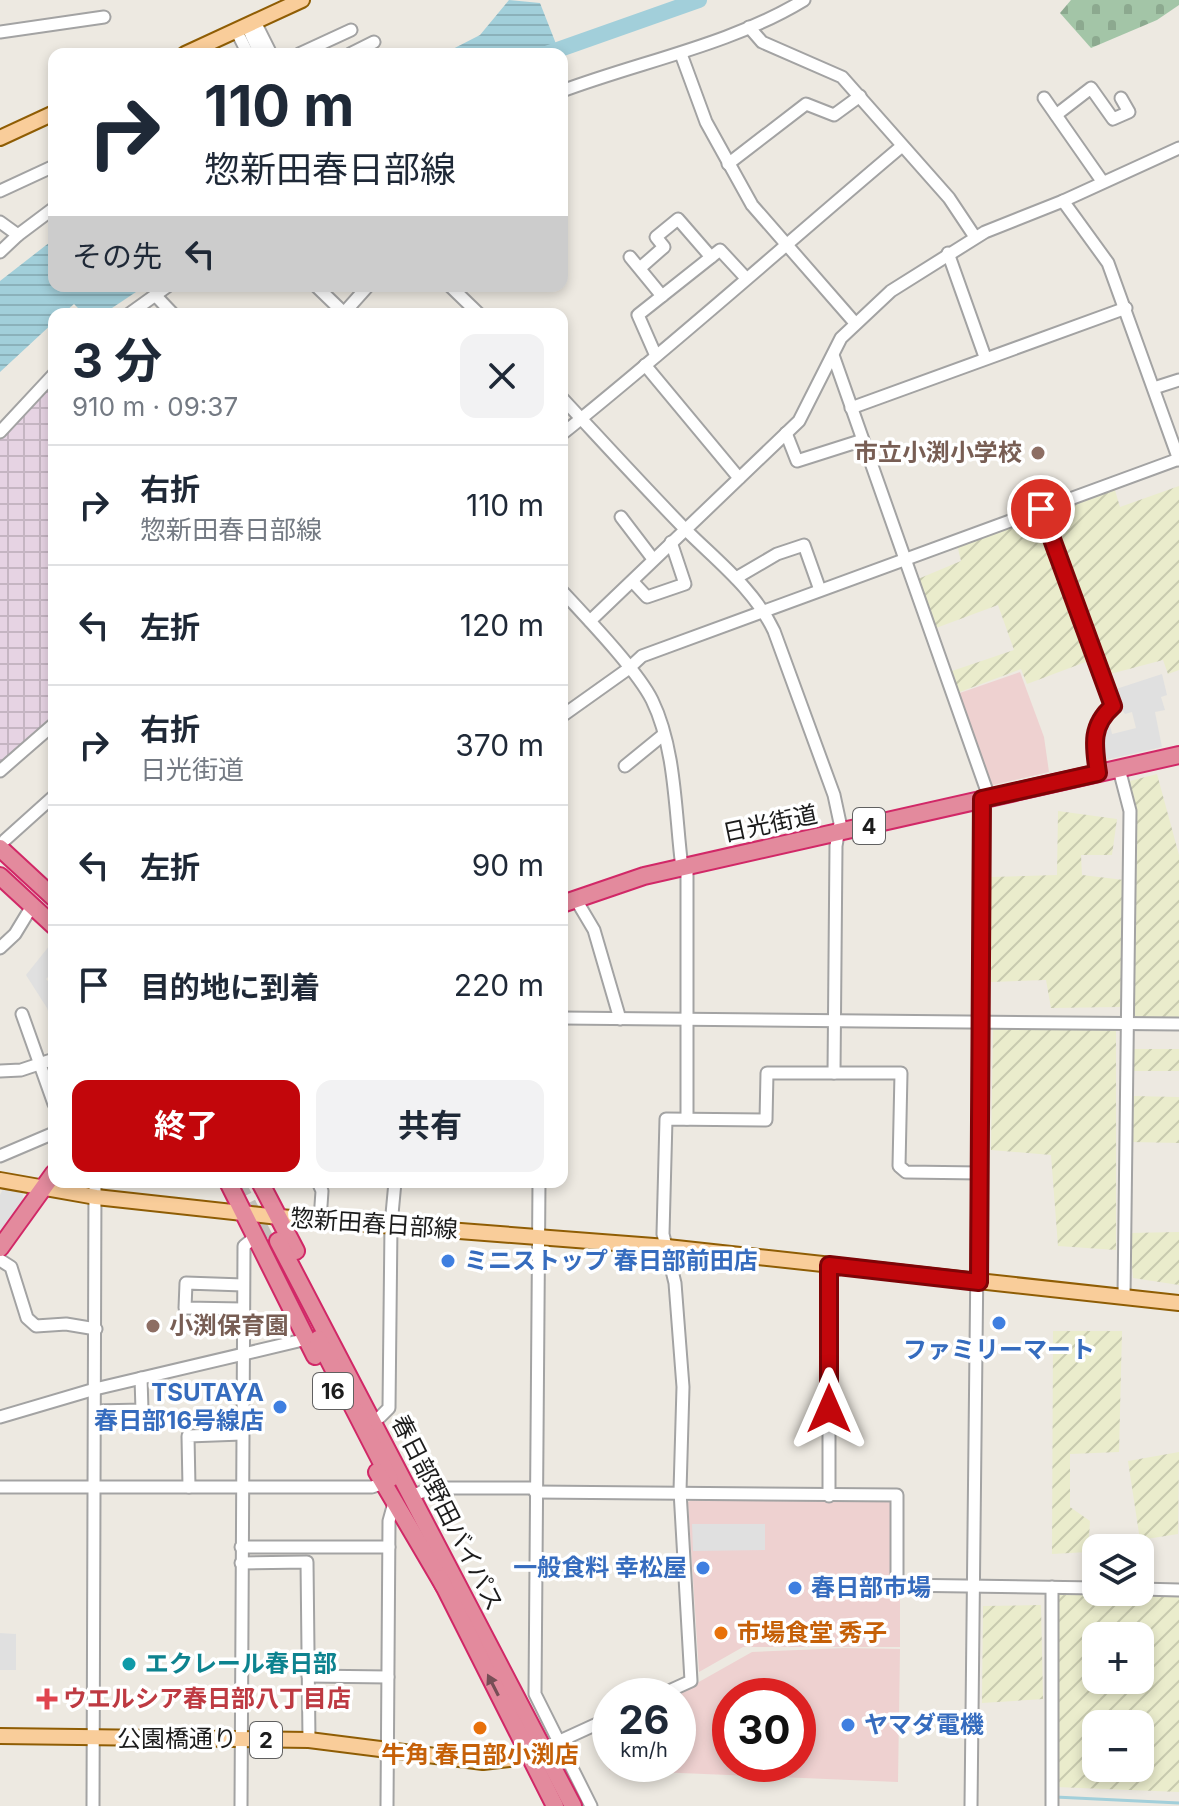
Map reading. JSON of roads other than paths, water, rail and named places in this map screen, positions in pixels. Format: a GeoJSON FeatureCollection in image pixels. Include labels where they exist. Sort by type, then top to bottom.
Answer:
{"type":"FeatureCollection","features":[{"type":"Feature","properties":{"kind":"highway","name":"日光街道"},"geometry":{"type":"LineString","coordinates":[[568,901],[609,885],[1179,755]]}},
{"type":"Feature","properties":{"kind":"highway"},"geometry":{"type":"LineString","coordinates":[[2,841],[48,878]]}},
{"type":"Feature","properties":{"kind":"highway"},"geometry":{"type":"LineString","coordinates":[[2,841],[48,891]]}},
{"type":"Feature","properties":{"kind":"highway"},"geometry":{"type":"LineString","coordinates":[[0,865],[48,908]]}},
{"type":"Feature","properties":{"kind":"highway"},"geometry":{"type":"LineString","coordinates":[[0,876],[48,921]]}},
{"type":"Feature","properties":{"kind":"highway"},"geometry":{"type":"LineString","coordinates":[[0,1248],[48,1179]]}},
{"type":"Feature","properties":{"kind":"highway","name":"16"},"geometry":{"type":"LineString","coordinates":[[231,1188],[244,1213],[267,1241],[307,1339],[394,1503],[449,1595]]}},
{"type":"Feature","properties":{"kind":"highway","name":"16"},"geometry":{"type":"LineString","coordinates":[[263,1188],[380,1417],[409,1492]]}},
{"type":"Feature","properties":{"kind":"highway","name":"春日部野田バイパス"},"geometry":{"type":"LineString","coordinates":[[267,1241],[409,1492],[573,1806]]}},
{"type":"Feature","properties":{"kind":"highway","name":"春日部野田バイパス"},"geometry":{"type":"LineString","coordinates":[[267,1241],[449,1595],[543,1748],[555,1806]]}},
{"type":"Feature","properties":{"kind":"main road"},"geometry":{"type":"LineString","coordinates":[[198,48],[302,0]]}},
{"type":"Feature","properties":{"kind":"main road"},"geometry":{"type":"LineString","coordinates":[[0,138],[48,116]]}},
{"type":"Feature","properties":{"kind":"main road","name":"惣新田春日部線"},"geometry":{"type":"LineString","coordinates":[[0,1180],[48,1179]]}},
{"type":"Feature","properties":{"kind":"main road","name":"惣新田春日部線"},"geometry":{"type":"LineString","coordinates":[[96,1190],[279,1217],[667,1247],[1179,1303]]}},
{"type":"Feature","properties":{"kind":"main road","name":"公園橋通り"},"geometry":{"type":"LineString","coordinates":[[0,1736],[309,1740],[483,1762],[543,1748]]}},
{"type":"Feature","properties":{"kind":"street"},"geometry":{"type":"LineString","coordinates":[[568,89],[681,54],[749,27],[804,0]]}},
{"type":"Feature","properties":{"kind":"street"},"geometry":{"type":"LineString","coordinates":[[0,32],[104,17]]}},
{"type":"Feature","properties":{"kind":"street"},"geometry":{"type":"LineString","coordinates":[[246,26],[253,48]]}},
{"type":"Feature","properties":{"kind":"street"},"geometry":{"type":"LineString","coordinates":[[246,26],[266,48]]}},
{"type":"Feature","properties":{"kind":"street"},"geometry":{"type":"LineString","coordinates":[[749,27],[762,42],[842,77],[949,198],[975,237]]}},
{"type":"Feature","properties":{"kind":"street"},"geometry":{"type":"LineString","coordinates":[[312,48],[351,30]]}},
{"type":"Feature","properties":{"kind":"street"},"geometry":{"type":"LineString","coordinates":[[362,48],[374,42]]}},
{"type":"Feature","properties":{"kind":"street"},"geometry":{"type":"LineString","coordinates":[[681,54],[706,122],[752,205],[855,323]]}},
{"type":"Feature","properties":{"kind":"street"},"geometry":{"type":"LineString","coordinates":[[1056,115],[1091,88],[1113,119],[1129,112],[1121,98]]}},
{"type":"Feature","properties":{"kind":"street"},"geometry":{"type":"LineString","coordinates":[[728,164],[806,104],[834,115],[860,96]]}},
{"type":"Feature","properties":{"kind":"street"},"geometry":{"type":"LineString","coordinates":[[1044,98],[1102,181]]}},
{"type":"Feature","properties":{"kind":"street"},"geometry":{"type":"LineString","coordinates":[[568,429],[902,146]]}},
{"type":"Feature","properties":{"kind":"street"},"geometry":{"type":"LineString","coordinates":[[590,621],[799,421],[841,338],[891,291],[975,237],[1179,148]]}},
{"type":"Feature","properties":{"kind":"street"},"geometry":{"type":"LineString","coordinates":[[0,191],[48,169]]}},
{"type":"Feature","properties":{"kind":"street"},"geometry":{"type":"LineString","coordinates":[[568,712],[642,656],[1179,460],[1108,263],[1063,201]]}},
{"type":"Feature","properties":{"kind":"street"},"geometry":{"type":"LineString","coordinates":[[0,252],[48,212]]}},
{"type":"Feature","properties":{"kind":"street"},"geometry":{"type":"LineString","coordinates":[[640,268],[664,247],[656,237],[678,219],[711,257]]}},
{"type":"Feature","properties":{"kind":"street"},"geometry":{"type":"LineString","coordinates":[[0,222],[18,235]]}},
{"type":"Feature","properties":{"kind":"street"},"geometry":{"type":"LineString","coordinates":[[656,356],[638,315],[720,250],[745,277]]}},
{"type":"Feature","properties":{"kind":"street"},"geometry":{"type":"LineString","coordinates":[[948,253],[985,357]]}},
{"type":"Feature","properties":{"kind":"street"},"geometry":{"type":"LineString","coordinates":[[630,257],[662,296]]}},
{"type":"Feature","properties":{"kind":"street"},"geometry":{"type":"LineString","coordinates":[[137,308],[159,292]]}},
{"type":"Feature","properties":{"kind":"street"},"geometry":{"type":"LineString","coordinates":[[322,292],[337,308]]}},
{"type":"Feature","properties":{"kind":"street"},"geometry":{"type":"LineString","coordinates":[[348,308],[363,292]]}},
{"type":"Feature","properties":{"kind":"street"},"geometry":{"type":"LineString","coordinates":[[456,292],[472,308]]}},
{"type":"Feature","properties":{"kind":"street"},"geometry":{"type":"LineString","coordinates":[[155,295],[167,308]]}},
{"type":"Feature","properties":{"kind":"street"},"geometry":{"type":"LineString","coordinates":[[851,408],[1126,308]]}},
{"type":"Feature","properties":{"kind":"street"},"geometry":{"type":"LineString","coordinates":[[833,355],[986,798],[980,1021],[971,1806]]}},
{"type":"Feature","properties":{"kind":"street"},"geometry":{"type":"LineString","coordinates":[[645,365],[739,478]]}},
{"type":"Feature","properties":{"kind":"street"},"geometry":{"type":"LineString","coordinates":[[0,432],[48,380]]}},
{"type":"Feature","properties":{"kind":"street"},"geometry":{"type":"LineString","coordinates":[[1154,388],[1179,380]]}},
{"type":"Feature","properties":{"kind":"street"},"geometry":{"type":"LineString","coordinates":[[568,404],[764,610],[834,795],[839,833],[834,1073]]}},
{"type":"Feature","properties":{"kind":"street"},"geometry":{"type":"LineString","coordinates":[[1165,422],[1179,417]]}},
{"type":"Feature","properties":{"kind":"street"},"geometry":{"type":"LineString","coordinates":[[786,433],[797,461],[863,440]]}},
{"type":"Feature","properties":{"kind":"street"},"geometry":{"type":"LineString","coordinates":[[1041,509],[1113,706],[1104,714],[1093,736],[1098,773]]}},
{"type":"Feature","properties":{"kind":"street"},"geometry":{"type":"LineString","coordinates":[[621,517],[653,559]]}},
{"type":"Feature","properties":{"kind":"street"},"geometry":{"type":"LineString","coordinates":[[633,582],[647,597],[685,584],[671,542]]}},
{"type":"Feature","properties":{"kind":"street"},"geometry":{"type":"LineString","coordinates":[[736,578],[777,554],[804,545],[820,590]]}},
{"type":"Feature","properties":{"kind":"street"},"geometry":{"type":"LineString","coordinates":[[568,597],[651,698],[663,735],[685,867],[687,1119]]}},
{"type":"Feature","properties":{"kind":"street"},"geometry":{"type":"LineString","coordinates":[[0,771],[48,729]]}},
{"type":"Feature","properties":{"kind":"street"},"geometry":{"type":"LineString","coordinates":[[625,766],[663,735]]}},
{"type":"Feature","properties":{"kind":"street"},"geometry":{"type":"LineString","coordinates":[[1119,769],[1130,811],[1124,1297]]}},
{"type":"Feature","properties":{"kind":"street"},"geometry":{"type":"LineString","coordinates":[[2,841],[48,801]]}},
{"type":"Feature","properties":{"kind":"street"},"geometry":{"type":"LineString","coordinates":[[568,901],[594,930],[620,1019]]}},
{"type":"Feature","properties":{"kind":"street"},"geometry":{"type":"LineString","coordinates":[[0,948],[15,934],[32,906]]}},
{"type":"Feature","properties":{"kind":"street"},"geometry":{"type":"LineString","coordinates":[[22,1014],[48,1088]]}},
{"type":"Feature","properties":{"kind":"street"},"geometry":{"type":"LineString","coordinates":[[568,1018],[1179,1024]]}},
{"type":"Feature","properties":{"kind":"street"},"geometry":{"type":"LineString","coordinates":[[0,1071],[21,1070],[48,1061]]}},
{"type":"Feature","properties":{"kind":"street"},"geometry":{"type":"LineString","coordinates":[[691,1678],[680,1491],[683,1387],[675,1283],[663,1234],[666,1119],[766,1120],[767,1073],[901,1073],[899,1166],[906,1172],[980,1173]]}},
{"type":"Feature","properties":{"kind":"street"},"geometry":{"type":"LineString","coordinates":[[0,1156],[48,1136]]}},
{"type":"Feature","properties":{"kind":"street"},"geometry":{"type":"LineString","coordinates":[[320,1220],[321,1188]]}},
{"type":"Feature","properties":{"kind":"street"},"geometry":{"type":"LineString","coordinates":[[380,1417],[389,1408],[391,1225],[394,1188]]}},
{"type":"Feature","properties":{"kind":"street"},"geometry":{"type":"LineString","coordinates":[[539,1188],[535,1694],[543,1748],[591,1806]]}},
{"type":"Feature","properties":{"kind":"street"},"geometry":{"type":"LineString","coordinates":[[93,1806],[96,1190]]}},
{"type":"Feature","properties":{"kind":"street"},"geometry":{"type":"LineString","coordinates":[[241,1806],[244,1246],[267,1241]]}},
{"type":"Feature","properties":{"kind":"street"},"geometry":{"type":"LineString","coordinates":[[0,1260],[11,1267],[27,1318],[36,1326],[66,1324],[96,1329]]}},
{"type":"Feature","properties":{"kind":"street"},"geometry":{"type":"LineString","coordinates":[[829,1265],[829,1496]]}},
{"type":"Feature","properties":{"kind":"street"},"geometry":{"type":"LineString","coordinates":[[243,1285],[186,1283],[185,1308],[243,1309]]}},
{"type":"Feature","properties":{"kind":"street"},"geometry":{"type":"LineString","coordinates":[[0,1417],[95,1389],[307,1339]]}},
{"type":"Feature","properties":{"kind":"street"},"geometry":{"type":"LineString","coordinates":[[95,1411],[142,1410],[141,1378]]}},
{"type":"Feature","properties":{"kind":"street"},"geometry":{"type":"LineString","coordinates":[[189,1487],[188,1436],[242,1434]]}},
{"type":"Feature","properties":{"kind":"street"},"geometry":{"type":"LineString","coordinates":[[0,1487],[372,1487],[384,1483]]}},
{"type":"Feature","properties":{"kind":"street"},"geometry":{"type":"LineString","coordinates":[[409,1492],[432,1488],[897,1495],[897,1585],[1082,1588]]}},
{"type":"Feature","properties":{"kind":"street"},"geometry":{"type":"LineString","coordinates":[[387,1806],[389,1547],[394,1503]]}},
{"type":"Feature","properties":{"kind":"street"},"geometry":{"type":"LineString","coordinates":[[241,1547],[389,1547]]}},
{"type":"Feature","properties":{"kind":"street"},"geometry":{"type":"LineString","coordinates":[[241,1563],[307,1562],[309,1740]]}},
{"type":"Feature","properties":{"kind":"street"},"geometry":{"type":"LineString","coordinates":[[1052,1587],[1052,1806]]}},
{"type":"Feature","properties":{"kind":"street"},"geometry":{"type":"LineString","coordinates":[[1154,1589],[1179,1590]]}},
{"type":"Feature","properties":{"kind":"street"},"geometry":{"type":"LineString","coordinates":[[308,1676],[388,1677]]}},
{"type":"Feature","properties":{"kind":"street"},"geometry":{"type":"LineString","coordinates":[[543,1748],[592,1726]]}},
{"type":"Feature","properties":{"kind":"water"},"geometry":{"type":"Polygon","coordinates":[[[509,0],[540,3],[558,48],[455,48],[480,35],[509,0]]]}},
{"type":"Feature","properties":{"kind":"water"},"geometry":{"type":"Polygon","coordinates":[[[48,244],[48,292],[136,292],[112,308],[78,308],[74,304],[70,308],[48,308],[48,328],[0,372],[0,281],[48,244]]]}},
{"type":"Feature","properties":{"kind":"waterway"},"geometry":{"type":"LineString","coordinates":[[563,48],[699,0]]}},
{"type":"Feature","properties":{"kind":"waterway"},"geometry":{"type":"LineString","coordinates":[[1055,1797],[1179,1803]]}},
{"type":"Feature","properties":{"kind":"tunnel"},"geometry":{"type":"LineString","coordinates":[[240,1188],[269,1245]]}},
{"type":"Feature","properties":{"kind":"place","name":"市立小渕小学校"},"geometry":{"type":"Point","coordinates":[1038,453]}},
{"type":"Feature","properties":{"kind":"place","name":"ミニストップ 春日部前田店"},"geometry":{"type":"Point","coordinates":[448,1261]}},
{"type":"Feature","properties":{"kind":"place","name":"ファミリーマート"},"geometry":{"type":"Point","coordinates":[999,1323]}},
{"type":"Feature","properties":{"kind":"place","name":"小渕保育園"},"geometry":{"type":"Point","coordinates":[153,1326]}},
{"type":"Feature","properties":{"kind":"place","name":"TSUTAYA 春日部16号線店"},"geometry":{"type":"Point","coordinates":[280,1407]}},
{"type":"Feature","properties":{"kind":"place","name":"一般食料 幸松屋"},"geometry":{"type":"Point","coordinates":[703,1568]}},
{"type":"Feature","properties":{"kind":"place","name":"春日部市場"},"geometry":{"type":"Point","coordinates":[795,1588]}},
{"type":"Feature","properties":{"kind":"place","name":"市場食堂 秀子"},"geometry":{"type":"Point","coordinates":[721,1633]}},
{"type":"Feature","properties":{"kind":"place","name":"エクレール春日部"},"geometry":{"type":"Point","coordinates":[129,1664]}},
{"type":"Feature","properties":{"kind":"place","name":"ウエルシア春日部八丁目店"},"geometry":{"type":"Point","coordinates":[47,1699]}},
{"type":"Feature","properties":{"kind":"place","name":"ヤマダ電機"},"geometry":{"type":"Point","coordinates":[848,1725]}},
{"type":"Feature","properties":{"kind":"place","name":"牛角 春日部小渕店"},"geometry":{"type":"Point","coordinates":[480,1728]}}]}
